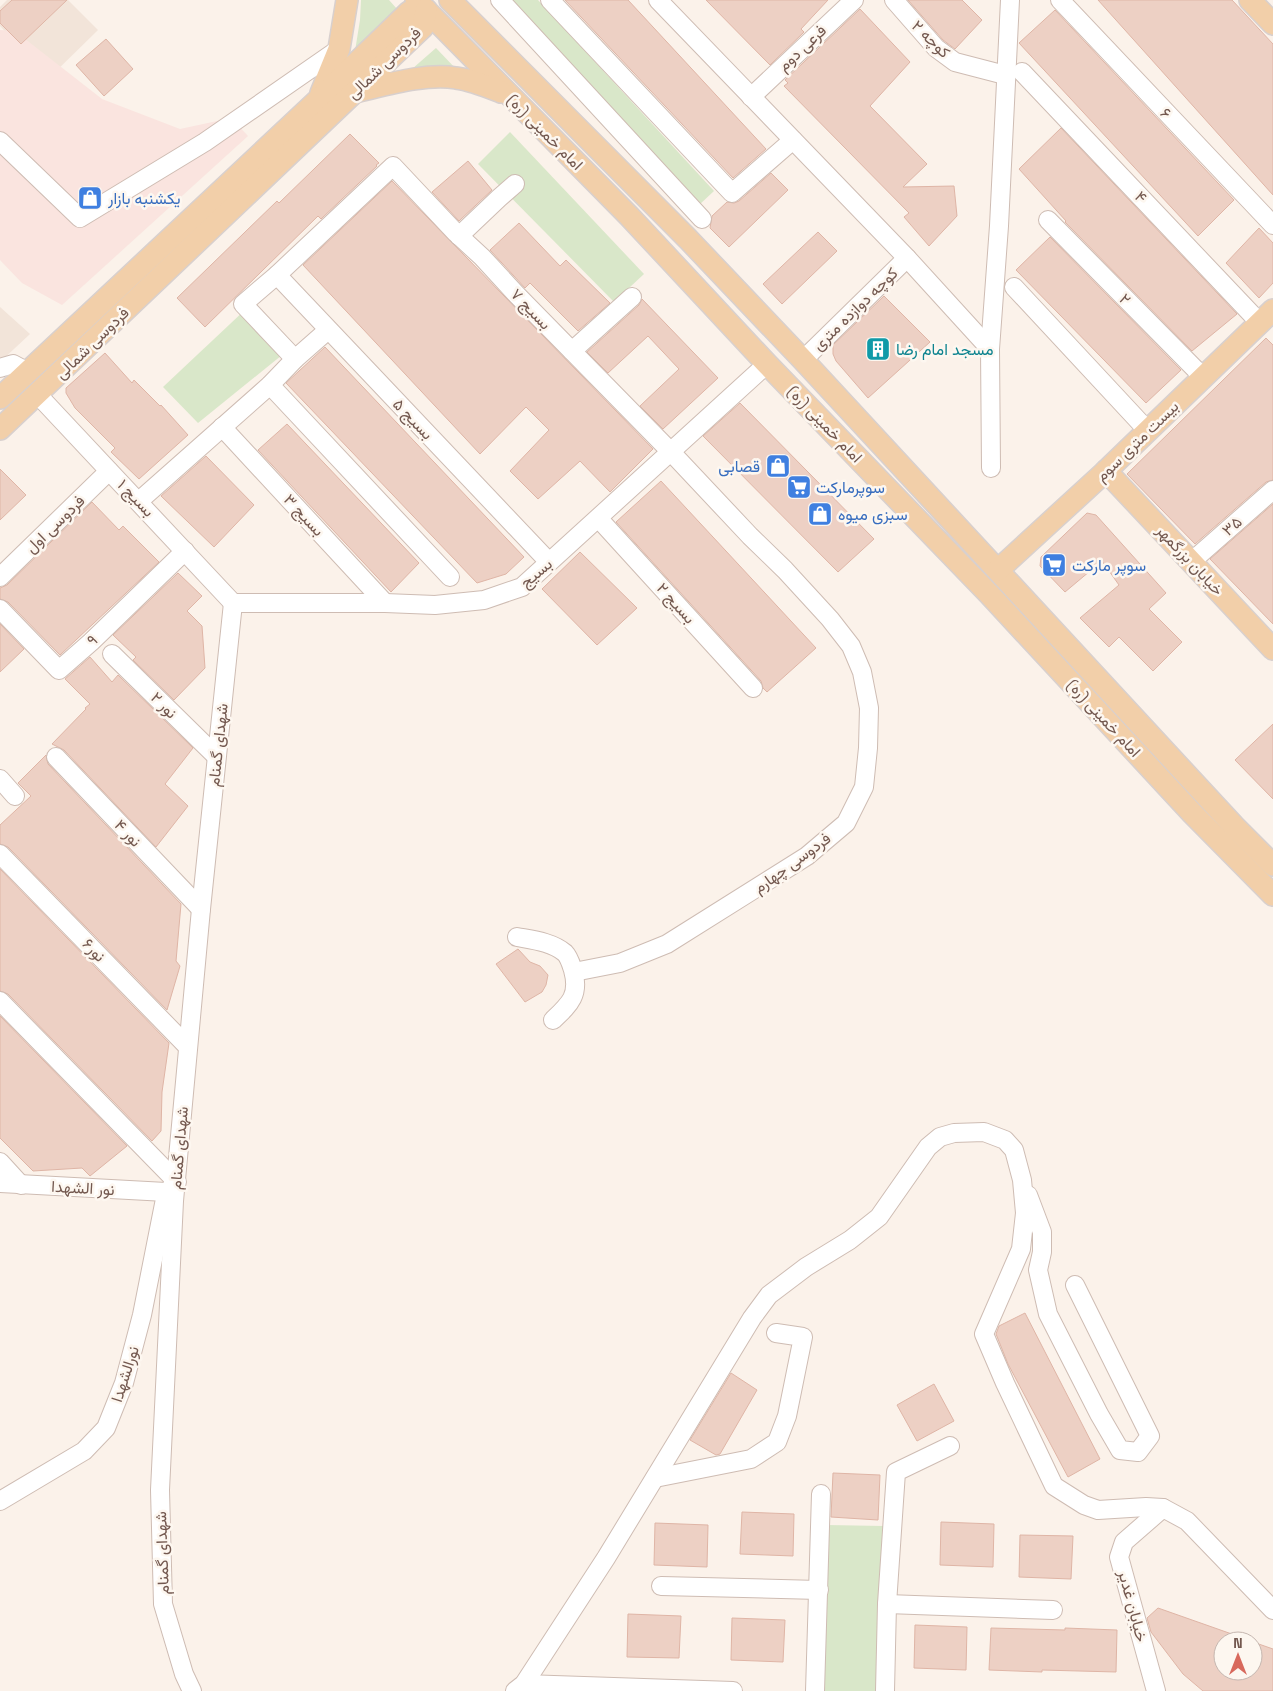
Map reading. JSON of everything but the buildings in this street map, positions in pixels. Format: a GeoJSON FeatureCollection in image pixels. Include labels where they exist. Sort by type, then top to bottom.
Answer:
{"type":"FeatureCollection","features":[{"type":"Feature","properties":{"kind":"main road"},"geometry":{"type":"LineString","coordinates":[[318,100],[339,49],[347,0]]}},
{"type":"Feature","properties":{"kind":"main road","name":"امام خمینی (ره)"},"geometry":{"type":"LineString","coordinates":[[450,0],[688,238],[1234,826],[1273,865]]}},
{"type":"Feature","properties":{"kind":"main road"},"geometry":{"type":"LineString","coordinates":[[1250,0],[1273,24]]}},
{"type":"Feature","properties":{"kind":"main road","name":"امام خمینی (ره)"},"geometry":{"type":"LineString","coordinates":[[426,3],[507,94],[628,216],[767,364],[989,594],[1192,813],[1273,895]]}},
{"type":"Feature","properties":{"kind":"main road","name":"فردوسی شمالی"},"geometry":{"type":"LineString","coordinates":[[0,429],[38,395],[423,27],[426,3]]}},
{"type":"Feature","properties":{"kind":"main road","name":"فردوسی شمالی"},"geometry":{"type":"LineString","coordinates":[[0,398],[318,100],[409,12],[426,3]]}},
{"type":"Feature","properties":{"kind":"main road"},"geometry":{"type":"LineString","coordinates":[[355,92],[403,81],[455,78],[479,83],[507,94]]}},
{"type":"Feature","properties":{"kind":"main road","name":"بیست متری سوم"},"geometry":{"type":"LineString","coordinates":[[998,570],[1106,471],[1266,316]]}},
{"type":"Feature","properties":{"kind":"main road","name":"خیابان بزرگمهر"},"geometry":{"type":"LineString","coordinates":[[1106,471],[1273,649]]}},
{"type":"Feature","properties":{"kind":"street"},"geometry":{"type":"LineString","coordinates":[[500,0],[702,220]]}},
{"type":"Feature","properties":{"kind":"street"},"geometry":{"type":"LineString","coordinates":[[550,0],[732,193],[792,140]]}},
{"type":"Feature","properties":{"kind":"street"},"geometry":{"type":"LineString","coordinates":[[658,0],[907,258],[990,349]]}},
{"type":"Feature","properties":{"kind":"street","name":"فرعی دوم"},"geometry":{"type":"LineString","coordinates":[[751,96],[854,0]]}},
{"type":"Feature","properties":{"kind":"street","name":"کوچه ۲"},"geometry":{"type":"LineString","coordinates":[[894,0],[936,48],[954,62],[1013,73]]}},
{"type":"Feature","properties":{"kind":"street"},"geometry":{"type":"LineString","coordinates":[[991,468],[990,349],[1013,73],[1010,0]]}},
{"type":"Feature","properties":{"kind":"street","name":"۶"},"geometry":{"type":"LineString","coordinates":[[1060,0],[1273,225]]}},
{"type":"Feature","properties":{"kind":"street"},"geometry":{"type":"LineString","coordinates":[[0,141],[80,218],[205,142],[339,49]]}},
{"type":"Feature","properties":{"kind":"street","name":"۴"},"geometry":{"type":"LineString","coordinates":[[1013,73],[1266,316]]}},
{"type":"Feature","properties":{"kind":"street","name":"بسیج ۷"},"geometry":{"type":"LineString","coordinates":[[277,275],[393,166],[671,452]]}},
{"type":"Feature","properties":{"kind":"street"},"geometry":{"type":"LineString","coordinates":[[459,236],[515,184]]}},
{"type":"Feature","properties":{"kind":"street","name":"۲"},"geometry":{"type":"LineString","coordinates":[[1048,220],[1203,377]]}},
{"type":"Feature","properties":{"kind":"street","name":"کوچه دوازده متری"},"geometry":{"type":"LineString","coordinates":[[803,360],[907,258]]}},
{"type":"Feature","properties":{"kind":"street"},"geometry":{"type":"LineString","coordinates":[[277,275],[243,304],[295,359]]}},
{"type":"Feature","properties":{"kind":"street","name":"بسیج ۵"},"geometry":{"type":"LineString","coordinates":[[277,275],[550,562]]}},
{"type":"Feature","properties":{"kind":"street"},"geometry":{"type":"LineString","coordinates":[[1014,287],[1148,431]]}},
{"type":"Feature","properties":{"kind":"street"},"geometry":{"type":"LineString","coordinates":[[572,351],[632,297]]}},
{"type":"Feature","properties":{"kind":"street"},"geometry":{"type":"LineString","coordinates":[[138,501],[270,385],[295,359],[328,330]]}},
{"type":"Feature","properties":{"kind":"street"},"geometry":{"type":"LineString","coordinates":[[0,368],[12,364],[28,372]]}},
{"type":"Feature","properties":{"kind":"street","name":"بسیج"},"geometry":{"type":"LineString","coordinates":[[233,603],[385,603],[435,605],[484,600],[522,587],[599,519],[767,364]]}},
{"type":"Feature","properties":{"kind":"street"},"geometry":{"type":"LineString","coordinates":[[270,385],[450,577]]}},
{"type":"Feature","properties":{"kind":"street","name":"بسیج ۱"},"geometry":{"type":"LineString","coordinates":[[38,395],[233,603]]}},
{"type":"Feature","properties":{"kind":"street","name":"بسیج ۳"},"geometry":{"type":"LineString","coordinates":[[222,427],[385,603]]}},
{"type":"Feature","properties":{"kind":"street","name":"فردوسی چهارم"},"geometry":{"type":"LineString","coordinates":[[574,972],[620,963],[667,944],[739,901],[807,856],[846,823],[864,787],[868,748],[868,708],[862,672],[851,646],[830,619],[785,570],[750,536],[671,452]]}},
{"type":"Feature","properties":{"kind":"street","name":"فردوسی اول"},"geometry":{"type":"LineString","coordinates":[[0,577],[109,471]]}},
{"type":"Feature","properties":{"kind":"street","name":"۳۵"},"geometry":{"type":"LineString","coordinates":[[1191,562],[1273,490]]}},
{"type":"Feature","properties":{"kind":"street","name":"بسیج ۲"},"geometry":{"type":"LineString","coordinates":[[599,519],[754,688]]}},
{"type":"Feature","properties":{"kind":"street","name":"۹"},"geometry":{"type":"LineString","coordinates":[[0,610],[59,670],[91,642],[185,550]]}},
{"type":"Feature","properties":{"kind":"street","name":"شهدای گمنام"},"geometry":{"type":"LineString","coordinates":[[192,1691],[184,1674],[163,1604],[160,1490],[174,1201],[172,1187],[233,603]]}},
{"type":"Feature","properties":{"kind":"street","name":"نور ۲"},"geometry":{"type":"LineString","coordinates":[[112,654],[216,756]]}},
{"type":"Feature","properties":{"kind":"street","name":"نور ۴"},"geometry":{"type":"LineString","coordinates":[[56,757],[201,909]]}},
{"type":"Feature","properties":{"kind":"street"},"geometry":{"type":"LineString","coordinates":[[0,779],[15,796]]}},
{"type":"Feature","properties":{"kind":"street","name":"نور۶"},"geometry":{"type":"LineString","coordinates":[[0,854],[188,1047]]}},
{"type":"Feature","properties":{"kind":"street"},"geometry":{"type":"LineString","coordinates":[[517,937],[538,940],[556,947],[566,954],[574,972],[576,986],[574,994],[566,1007],[552,1020]]}},
{"type":"Feature","properties":{"kind":"street"},"geometry":{"type":"LineString","coordinates":[[0,1001],[172,1187]]}},
{"type":"Feature","properties":{"kind":"street"},"geometry":{"type":"LineString","coordinates":[[520,1687],[606,1558],[752,1318],[769,1295],[806,1267],[850,1240],[879,1217],[928,1147],[940,1137],[954,1133],[984,1132],[1005,1140],[1014,1150],[1022,1180],[1042,1232],[1042,1252],[1038,1270],[1048,1314],[1099,1414],[1120,1450],[1138,1452],[1150,1436],[1075,1285]]}},
{"type":"Feature","properties":{"kind":"street"},"geometry":{"type":"LineString","coordinates":[[0,1162],[21,1185]]}},
{"type":"Feature","properties":{"kind":"street"},"geometry":{"type":"LineString","coordinates":[[1022,1180],[1025,1213],[1021,1249],[984,1334],[1054,1486],[1084,1505],[1098,1510],[1146,1507],[1163,1508],[1187,1521],[1273,1610]]}},
{"type":"Feature","properties":{"kind":"street","name":"نور الشهدا"},"geometry":{"type":"LineString","coordinates":[[0,1183],[21,1185],[172,1187]]}},
{"type":"Feature","properties":{"kind":"street","name":"نورالشهدا"},"geometry":{"type":"LineString","coordinates":[[0,1501],[84,1451],[106,1428],[124,1383],[172,1187]]}},
{"type":"Feature","properties":{"kind":"street"},"geometry":{"type":"LineString","coordinates":[[655,1478],[752,1459],[778,1442],[787,1416],[803,1337],[776,1333]]}},
{"type":"Feature","properties":{"kind":"street"},"geometry":{"type":"LineString","coordinates":[[885,1691],[887,1604],[896,1472],[950,1446]]}},
{"type":"Feature","properties":{"kind":"street"},"geometry":{"type":"LineString","coordinates":[[815,1691],[821,1494]]}},
{"type":"Feature","properties":{"kind":"street","name":"خیابان غدیر"},"geometry":{"type":"LineString","coordinates":[[1156,1691],[1119,1556],[1124,1542],[1163,1508]]}},
{"type":"Feature","properties":{"kind":"street"},"geometry":{"type":"LineString","coordinates":[[661,1586],[819,1590]]}},
{"type":"Feature","properties":{"kind":"street"},"geometry":{"type":"LineString","coordinates":[[887,1604],[1053,1610]]}},
{"type":"Feature","properties":{"kind":"street"},"geometry":{"type":"LineString","coordinates":[[520,1687],[733,1691]]}},
{"type":"Feature","properties":{"kind":"shaded area"},"geometry":{"type":"Polygon","coordinates":[[[7,0],[68,0],[98,30],[50,77],[0,26],[0,7],[7,0]]]}},
{"type":"Feature","properties":{"kind":"shaded area","name":"یکشنبه بازار"},"geometry":{"type":"Polygon","coordinates":[[[0,30],[15,31],[102,99],[180,129],[231,118],[248,136],[62,305],[22,283],[0,260],[0,30]]]}},
{"type":"Feature","properties":{"kind":"shaded area"},"geometry":{"type":"Polygon","coordinates":[[[0,307],[30,334],[0,362],[0,307]]]}},
{"type":"Feature","properties":{"kind":"green space"},"geometry":{"type":"Polygon","coordinates":[[[361,0],[389,0],[397,9],[355,51],[360,20],[361,0]]]}},
{"type":"Feature","properties":{"kind":"green space"},"geometry":{"type":"Polygon","coordinates":[[[508,0],[538,0],[714,191],[699,205],[508,0]]]}},
{"type":"Feature","properties":{"kind":"green space"},"geometry":{"type":"Polygon","coordinates":[[[436,48],[456,69],[412,69],[436,48]]]}},
{"type":"Feature","properties":{"kind":"green space"},"geometry":{"type":"Polygon","coordinates":[[[510,132],[644,274],[614,302],[478,164],[510,132]]]}},
{"type":"Feature","properties":{"kind":"green space"},"geometry":{"type":"Polygon","coordinates":[[[247,308],[287,351],[198,423],[163,387],[247,308]]]}},
{"type":"Feature","properties":{"kind":"green space"},"geometry":{"type":"Polygon","coordinates":[[[827,1525],[884,1526],[877,1691],[824,1691],[827,1525]]]}},
{"type":"Feature","properties":{"kind":"place","name":"یکشنبه بازار"},"geometry":{"type":"Point","coordinates":[90,198]}},
{"type":"Feature","properties":{"kind":"place","name":"مسجد امام رضا"},"geometry":{"type":"Point","coordinates":[878,349]}},
{"type":"Feature","properties":{"kind":"place","name":"قصابی"},"geometry":{"type":"Point","coordinates":[778,466]}},
{"type":"Feature","properties":{"kind":"place","name":"سوپرمارکت"},"geometry":{"type":"Point","coordinates":[799,487]}},
{"type":"Feature","properties":{"kind":"place","name":"سبزی میوه"},"geometry":{"type":"Point","coordinates":[820,514]}},
{"type":"Feature","properties":{"kind":"place","name":"سوپر مارکت"},"geometry":{"type":"Point","coordinates":[1054,565]}}]}
